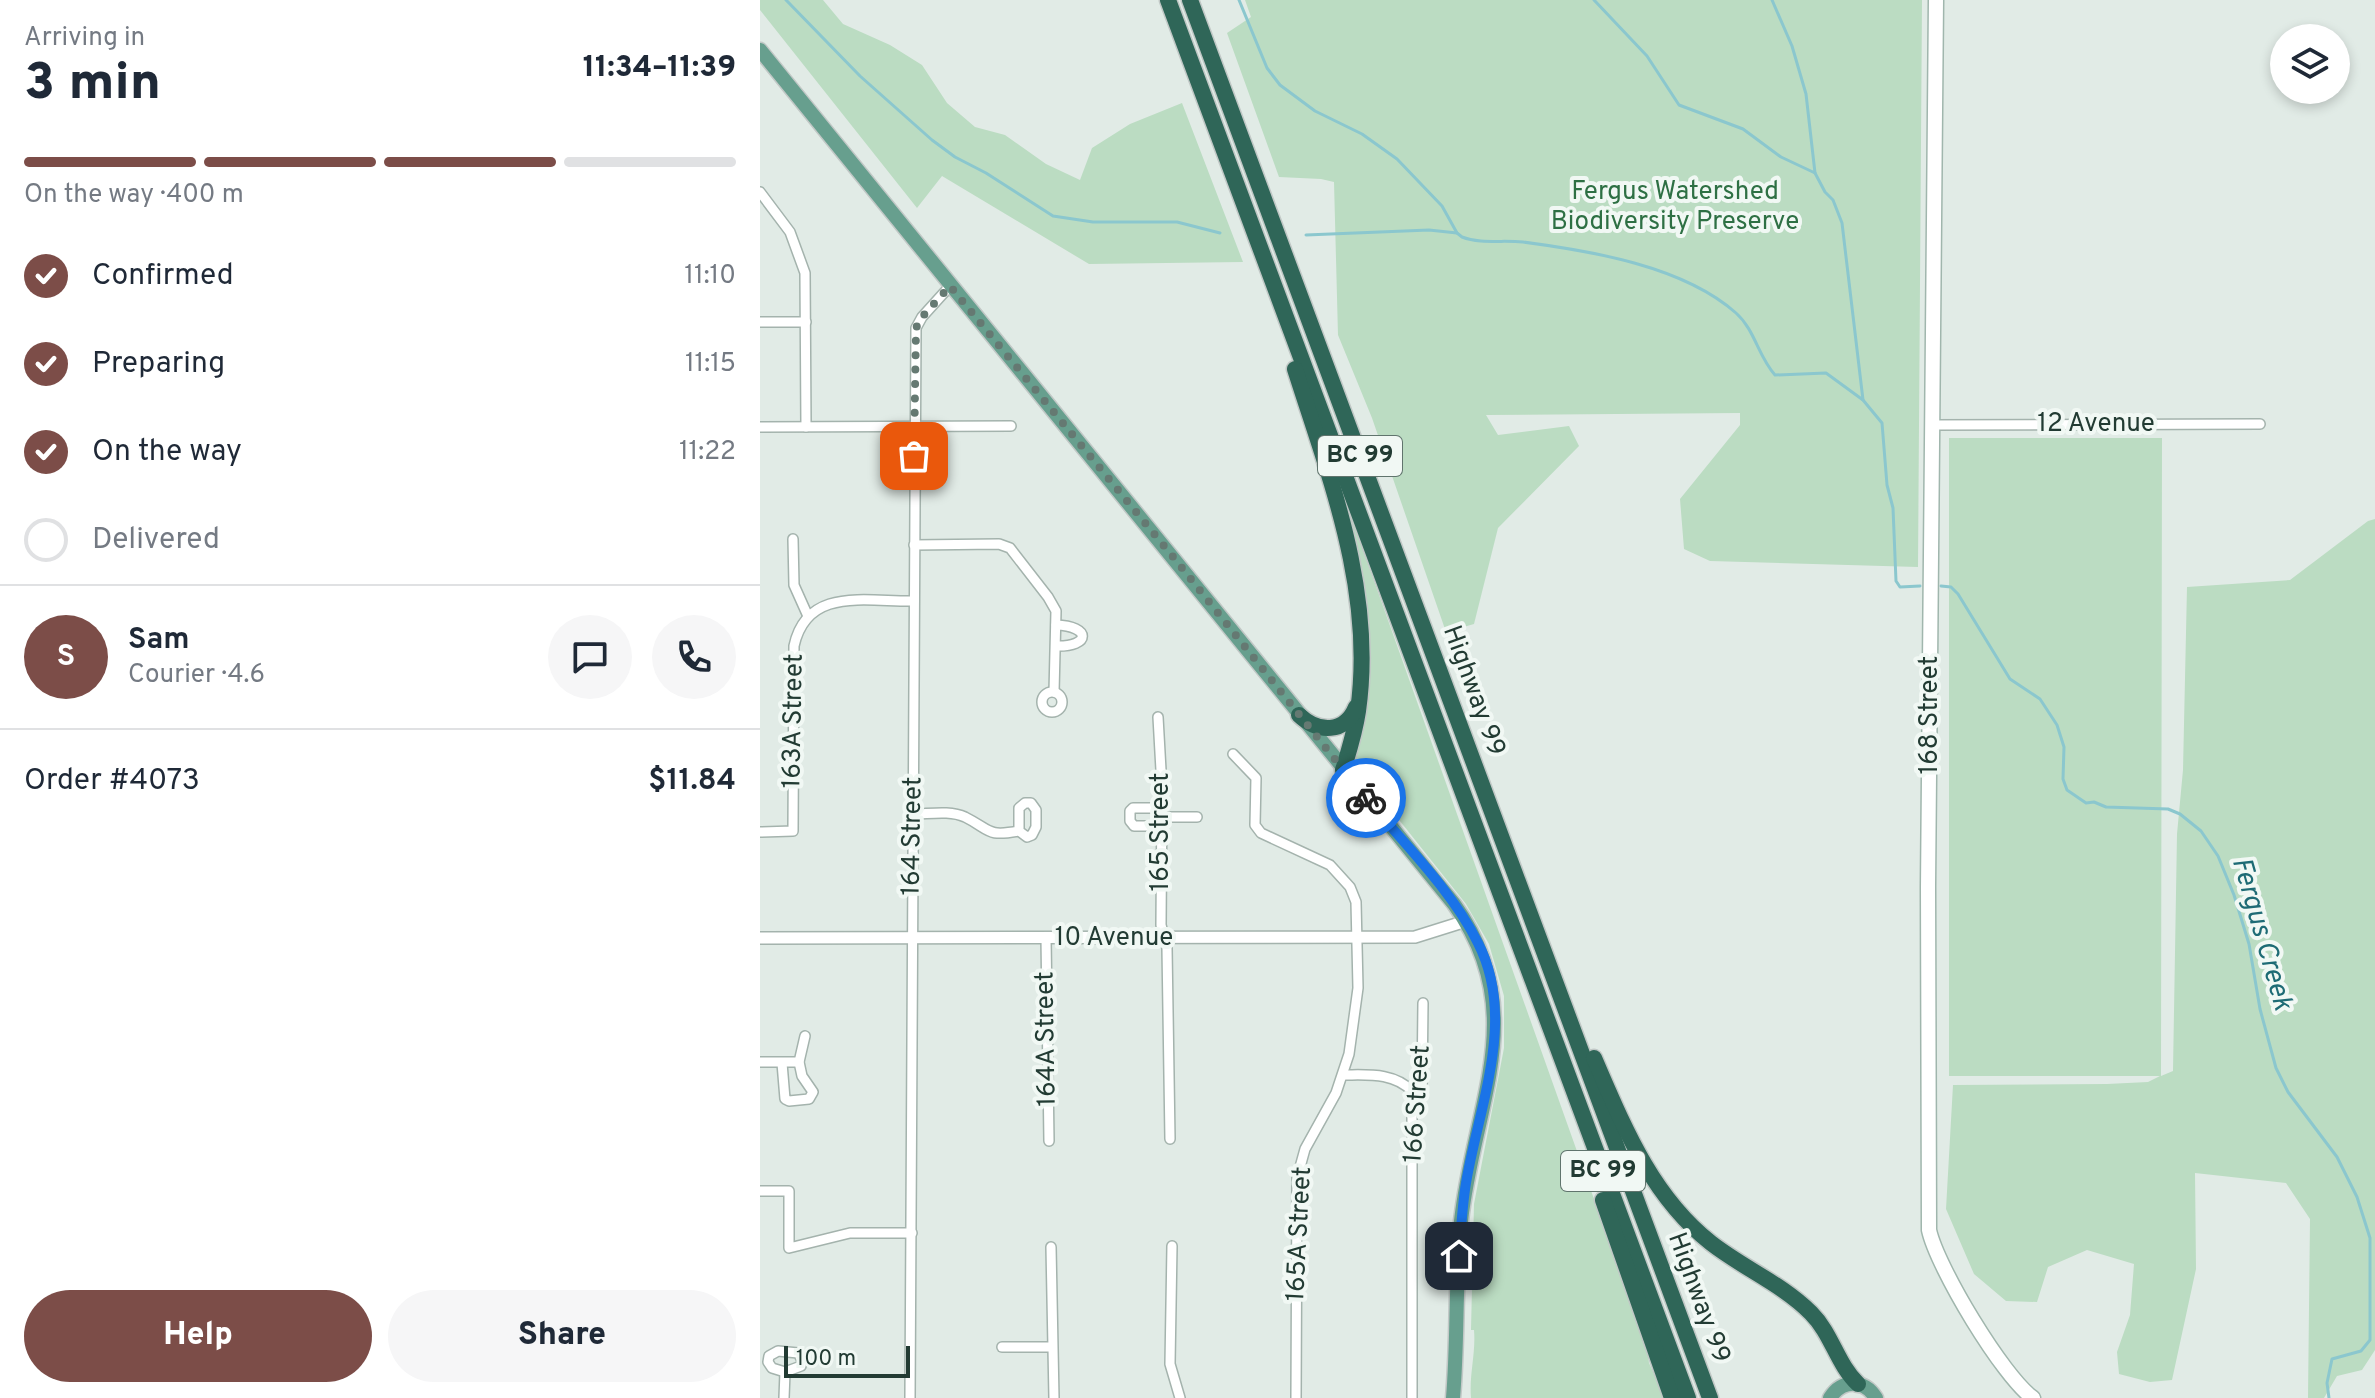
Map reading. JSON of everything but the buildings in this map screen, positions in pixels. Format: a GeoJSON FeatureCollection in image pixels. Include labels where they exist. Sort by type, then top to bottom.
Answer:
{"type":"FeatureCollection","features":[{"type":"Feature","properties":{"kind":"highway","name":"Highway 99"},"geometry":{"type":"LineString","coordinates":[[1168,0],[1688,1398]]}},
{"type":"Feature","properties":{"kind":"highway","name":"Highway 99"},"geometry":{"type":"LineString","coordinates":[[1191,0],[1710,1398]]}},
{"type":"Feature","properties":{"kind":"highway"},"geometry":{"type":"LineString","coordinates":[[1250,218],[1346,532],[1357,596],[1358,714],[1343,770]]}},
{"type":"Feature","properties":{"kind":"highway"},"geometry":{"type":"LineString","coordinates":[[1299,715],[1319,727],[1340,727],[1354,712],[1360,686]]}},
{"type":"Feature","properties":{"kind":"highway"},"geometry":{"type":"LineString","coordinates":[[1516,874],[1615,1105],[1653,1180],[1696,1231],[1792,1296],[1813,1314],[1829,1337],[1843,1367],[1858,1384]]}},
{"type":"Feature","properties":{"kind":"highway"},"geometry":{"type":"LineString","coordinates":[[1519,944],[1633,1291],[1672,1398]]}},
{"type":"Feature","properties":{"kind":"main road","name":"168 Street"},"geometry":{"type":"LineString","coordinates":[[1936,0],[1929,1230],[1939,1262],[2000,1361],[2022,1390],[2033,1398]]}},
{"type":"Feature","properties":{"kind":"main road"},"geometry":{"type":"LineString","coordinates":[[760,50],[1466,921],[1487,964],[1495,1001],[1496,1028],[1461,1222],[1453,1398]]}},
{"type":"Feature","properties":{"kind":"main road"},"geometry":{"type":"LineString","coordinates":[[1457,1357],[1462,1398]]}},
{"type":"Feature","properties":{"kind":"main road"},"geometry":{"type":"LineString","coordinates":[[1830,1398],[1841,1386],[1858,1384],[1870,1390],[1876,1398]]}},
{"type":"Feature","properties":{"kind":"street"},"geometry":{"type":"LineString","coordinates":[[760,192],[790,232],[805,273],[806,427]]}},
{"type":"Feature","properties":{"kind":"street","name":"164 Street"},"geometry":{"type":"LineString","coordinates":[[910,1398],[916,328],[950,286]]}},
{"type":"Feature","properties":{"kind":"street"},"geometry":{"type":"LineString","coordinates":[[760,322],[806,322]]}},
{"type":"Feature","properties":{"kind":"street","name":"12 Avenue"},"geometry":{"type":"LineString","coordinates":[[1932,425],[2260,424]]}},
{"type":"Feature","properties":{"kind":"street"},"geometry":{"type":"LineString","coordinates":[[760,427],[1011,426]]}},
{"type":"Feature","properties":{"kind":"street"},"geometry":{"type":"LineString","coordinates":[[793,539],[794,585],[807,614],[822,605],[839,601],[914,601]]}},
{"type":"Feature","properties":{"kind":"street"},"geometry":{"type":"LineString","coordinates":[[914,545],[999,544],[1010,548],[1056,611],[1054,692]]}},
{"type":"Feature","properties":{"kind":"street","name":"163A Street"},"geometry":{"type":"LineString","coordinates":[[760,832],[793,831],[794,646],[798,629],[807,614]]}},
{"type":"Feature","properties":{"kind":"street"},"geometry":{"type":"LineString","coordinates":[[1056,625],[1074,626],[1081,636],[1074,646],[1056,646]]}},
{"type":"Feature","properties":{"kind":"street","name":"165 Street"},"geometry":{"type":"LineString","coordinates":[[1158,717],[1162,817],[1161,925],[1167,948],[1170,1139]]}},
{"type":"Feature","properties":{"kind":"street","name":"165A Street"},"geometry":{"type":"LineString","coordinates":[[1233,754],[1256,778],[1255,825],[1261,833],[1330,865],[1350,887],[1356,902],[1357,1005],[1343,1075],[1305,1149],[1297,1178],[1296,1398]]}},
{"type":"Feature","properties":{"kind":"street"},"geometry":{"type":"LineString","coordinates":[[913,814],[964,817],[985,832],[995,834],[1019,831]]}},
{"type":"Feature","properties":{"kind":"street"},"geometry":{"type":"LineString","coordinates":[[1162,817],[1197,817]]}},
{"type":"Feature","properties":{"kind":"street","name":"10 Avenue"},"geometry":{"type":"LineString","coordinates":[[760,938],[1415,937],[1466,921]]}},
{"type":"Feature","properties":{"kind":"street","name":"164A Street"},"geometry":{"type":"LineString","coordinates":[[1046,938],[1049,1141]]}},
{"type":"Feature","properties":{"kind":"street","name":"166 Street"},"geometry":{"type":"LineString","coordinates":[[1412,1398],[1413,1102],[1422,1088],[1423,1003]]}},
{"type":"Feature","properties":{"kind":"street"},"geometry":{"type":"LineString","coordinates":[[782,1063],[785,1099],[805,1101],[813,1092],[802,1076],[799,1062],[805,1036]]}},
{"type":"Feature","properties":{"kind":"street"},"geometry":{"type":"LineString","coordinates":[[760,1062],[799,1062]]}},
{"type":"Feature","properties":{"kind":"street"},"geometry":{"type":"LineString","coordinates":[[1343,1075],[1386,1076],[1402,1081],[1412,1091],[1413,1102]]}},
{"type":"Feature","properties":{"kind":"street"},"geometry":{"type":"LineString","coordinates":[[760,1191],[789,1191],[789,1248],[850,1233],[912,1233]]}},
{"type":"Feature","properties":{"kind":"street"},"geometry":{"type":"LineString","coordinates":[[1172,1246],[1170,1364],[1180,1398]]}},
{"type":"Feature","properties":{"kind":"street"},"geometry":{"type":"LineString","coordinates":[[1051,1247],[1054,1398]]}},
{"type":"Feature","properties":{"kind":"street"},"geometry":{"type":"LineString","coordinates":[[1002,1347],[1052,1347]]}},
{"type":"Feature","properties":{"kind":"street"},"geometry":{"type":"LineString","coordinates":[[784,1398],[785,1372]]}},
{"type":"Feature","properties":{"kind":"green space"},"geometry":{"type":"Polygon","coordinates":[[[760,0],[823,0],[843,24],[890,45],[922,65],[947,103],[975,127],[1005,135],[1046,164],[1080,180],[1092,148],[1130,124],[1182,103],[1243,262],[1089,264],[942,176],[917,208],[760,10],[760,0]]]}},
{"type":"Feature","properties":{"kind":"green space","name":"Fergus Watershed Biodiversity Preserve"},"geometry":{"type":"Polygon","coordinates":[[[1245,0],[1922,0],[1918,567],[1710,561],[1684,549],[1680,499],[1740,425],[1740,413],[1486,415],[1498,435],[1569,426],[1579,446],[1498,528],[1474,624],[1446,632],[1372,418],[1338,335],[1334,182],[1279,177],[1227,33],[1251,17],[1245,0]]]}},
{"type":"Feature","properties":{"kind":"green space"},"geometry":{"type":"Polygon","coordinates":[[[1949,438],[2162,438],[2161,1076],[2173,1071],[2177,834],[2183,770],[2187,587],[2290,580],[2368,521],[2375,519],[2375,1350],[2362,1370],[2337,1376],[2324,1398],[2308,1398],[2310,1219],[2286,1183],[2195,1173],[2196,1269],[2172,1380],[2150,1382],[2119,1374],[2117,1352],[2130,1315],[2134,1264],[2087,1250],[2048,1267],[2037,1302],[2006,1301],[1974,1274],[1946,1209],[1953,1085],[2107,1084],[2148,1082],[2160,1076],[1949,1076],[1949,438]]]}},
{"type":"Feature","properties":{"kind":"green space"},"geometry":{"type":"Polygon","coordinates":[[[1336,474],[1647,1348],[1649,1363],[1665,1398],[1471,1398],[1474,1204],[1504,1048],[1504,996],[1489,944],[1466,904],[1353,762],[1366,627],[1359,557],[1336,474]]]}},
{"type":"Feature","properties":{"kind":"waterway"},"geometry":{"type":"LineString","coordinates":[[786,0],[860,76],[932,140],[1053,216],[1093,222],[1177,222],[1220,233]]}},
{"type":"Feature","properties":{"kind":"waterway","name":"Fergus Creek"},"geometry":{"type":"LineString","coordinates":[[1239,0],[1267,68],[1280,85],[1315,111],[1362,134],[1397,159],[1442,206],[1462,237],[1578,250],[1663,272],[1690,283],[1736,313],[1748,327],[1775,375],[1826,373],[1863,400],[1882,423],[1887,485],[1893,508],[1896,581],[1900,587],[1920,586]]}},
{"type":"Feature","properties":{"kind":"waterway"},"geometry":{"type":"LineString","coordinates":[[1594,0],[1647,56],[1679,105],[1743,129],[1781,157],[1815,173]]}},
{"type":"Feature","properties":{"kind":"waterway"},"geometry":{"type":"LineString","coordinates":[[1772,0],[1792,46],[1806,94],[1815,173],[1833,200],[1842,223],[1863,400]]}},
{"type":"Feature","properties":{"kind":"waterway"},"geometry":{"type":"LineString","coordinates":[[1306,235],[1429,230],[1457,233]]}},
{"type":"Feature","properties":{"kind":"waterway","name":"Fergus Creek"},"geometry":{"type":"LineString","coordinates":[[1941,586],[1951,587],[1958,594],[2010,679],[2040,699],[2057,725],[2064,747],[2063,779],[2067,790],[2086,803],[2094,802],[2106,807],[2168,809],[2180,814],[2201,831],[2218,856],[2249,944],[2260,1009],[2276,1068],[2288,1092],[2337,1157],[2357,1197],[2370,1238],[2370,1340],[2361,1351],[2332,1359],[2327,1383],[2329,1398]]}},
{"type":"Feature","properties":{"kind":"way so far"},"geometry":{"type":"LineString","coordinates":[[914,456],[916,328],[950,286],[1366,798]]}},
{"type":"Feature","properties":{"kind":"route"},"geometry":{"type":"LineString","coordinates":[[1366,798],[1466,921],[1487,964],[1492,984],[1496,1028],[1466,1183],[1459,1256]]}}]}
